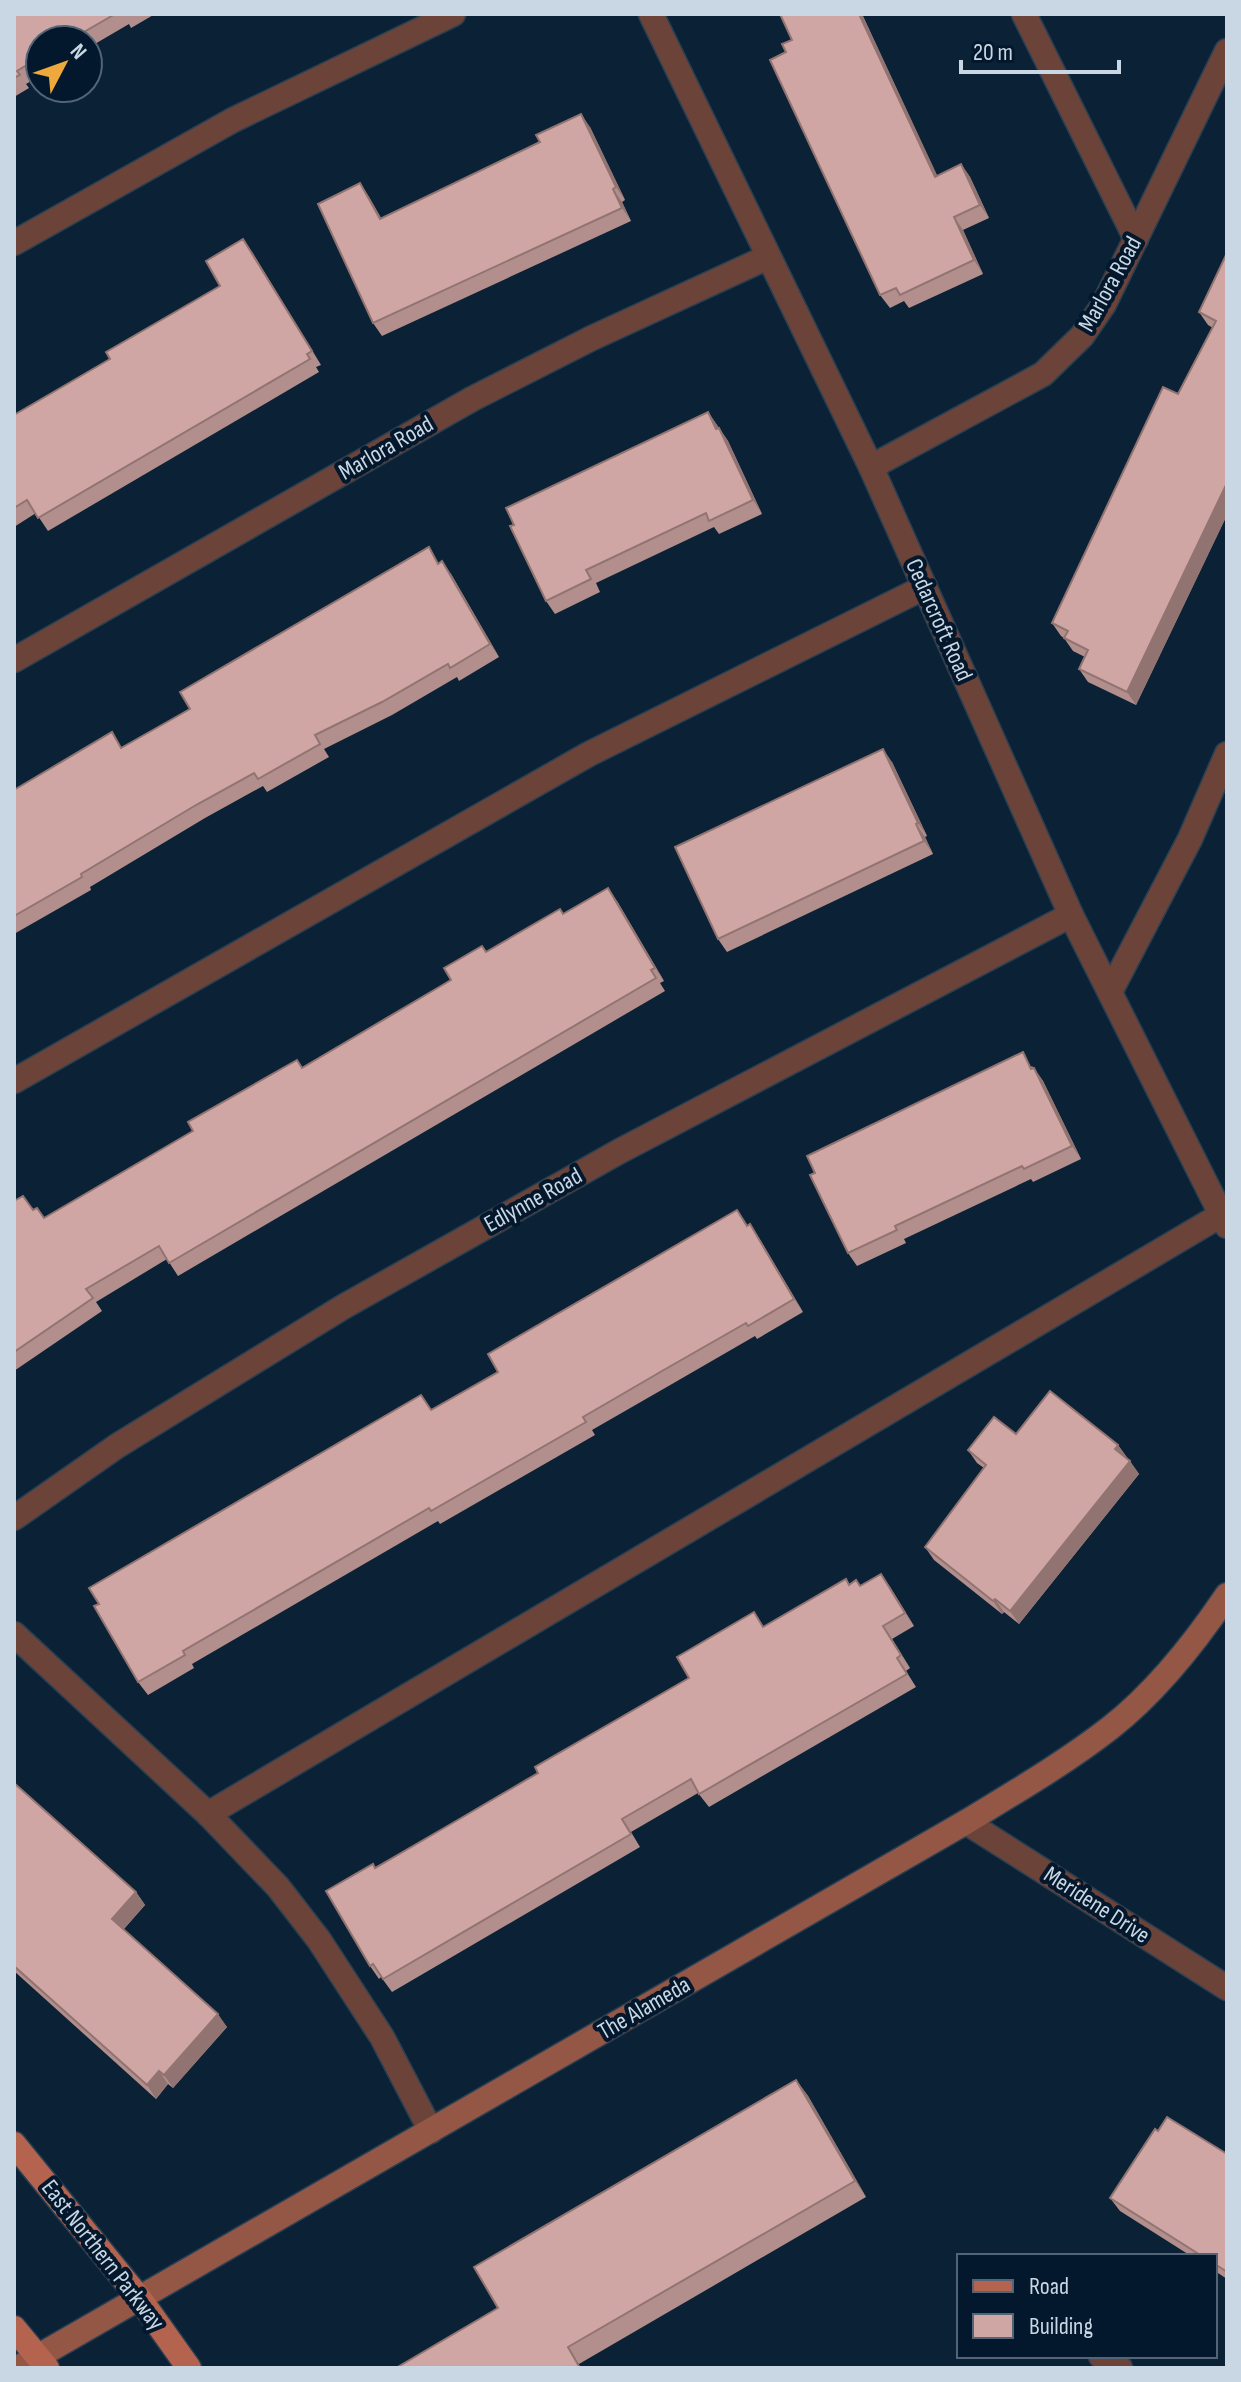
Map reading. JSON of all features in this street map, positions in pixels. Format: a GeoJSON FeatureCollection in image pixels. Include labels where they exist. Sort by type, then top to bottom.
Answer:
{"type":"FeatureCollection","features":[{"type":"Feature","properties":{"kind":"main road","name":"East Northern Parkway"},"geometry":{"type":"LineString","coordinates":[[14,2144],[140,2299],[189,2368]]}},
{"type":"Feature","properties":{"kind":"main road"},"geometry":{"type":"LineString","coordinates":[[14,2328],[34,2364]]}},
{"type":"Feature","properties":{"kind":"street"},"geometry":{"type":"LineString","coordinates":[[14,243],[233,120],[453,14]]}},
{"type":"Feature","properties":{"kind":"street","name":"Cedarcroft Road"},"geometry":{"type":"LineString","coordinates":[[651,14],[871,467],[1071,915],[1224,1221]]}},
{"type":"Feature","properties":{"kind":"street"},"geometry":{"type":"LineString","coordinates":[[1024,14],[1136,239]]}},
{"type":"Feature","properties":{"kind":"street","name":"Marlora Road"},"geometry":{"type":"LineString","coordinates":[[871,467],[1043,374],[1082,336],[1104,304],[1227,51]]}},
{"type":"Feature","properties":{"kind":"street","name":"Marlora Road"},"geometry":{"type":"LineString","coordinates":[[14,660],[472,399],[592,338],[768,257]]}},
{"type":"Feature","properties":{"kind":"street"},"geometry":{"type":"LineString","coordinates":[[14,1081],[589,754],[925,587]]}},
{"type":"Feature","properties":{"kind":"street"},"geometry":{"type":"LineString","coordinates":[[1110,992],[1190,839],[1227,754]]}},
{"type":"Feature","properties":{"kind":"street","name":"Edlynne Road"},"geometry":{"type":"LineString","coordinates":[[14,1518],[117,1446],[343,1307],[620,1151],[1071,915]]}},
{"type":"Feature","properties":{"kind":"street"},"geometry":{"type":"LineString","coordinates":[[208,1814],[1224,1221]]}},
{"type":"Feature","properties":{"kind":"street","name":"The Alameda"},"geometry":{"type":"LineString","coordinates":[[34,2364],[140,2299],[1062,1764],[1113,1726],[1180,1659],[1227,1595]]}},
{"type":"Feature","properties":{"kind":"street"},"geometry":{"type":"LineString","coordinates":[[14,1634],[208,1814],[278,1887],[319,1940],[382,2037],[431,2131]]}},
{"type":"Feature","properties":{"kind":"street","name":"Meridene Drive"},"geometry":{"type":"LineString","coordinates":[[966,1822],[1227,1988]]}},
{"type":"Feature","properties":{"kind":"building"},"geometry":{"type":"Polygon","coordinates":[[[14,14],[115,14],[98,24],[24,24],[24,67],[17,71],[20,75],[14,78],[14,14]]]}},
{"type":"Feature","properties":{"kind":"building"},"geometry":{"type":"Polygon","coordinates":[[[780,14],[859,14],[935,177],[961,164],[980,205],[954,217],[974,260],[900,295],[896,288],[880,295],[770,60],[786,52],[782,44],[792,40],[780,14]]]}},
{"type":"Feature","properties":{"kind":"building"},"geometry":{"type":"Polygon","coordinates":[[[581,114],[616,187],[613,189],[622,208],[373,323],[318,204],[360,183],[380,219],[540,142],[536,135],[581,114]]]}},
{"type":"Feature","properties":{"kind":"building"},"geometry":{"type":"Polygon","coordinates":[[[243,239],[312,351],[307,354],[310,359],[38,518],[27,500],[14,508],[14,415],[110,359],[106,352],[220,286],[206,261],[243,239]]]}},
{"type":"Feature","properties":{"kind":"building"},"geometry":{"type":"Polygon","coordinates":[[[1227,253],[1227,483],[1127,692],[1079,669],[1088,650],[1064,638],[1068,631],[1052,623],[1163,387],[1178,394],[1216,321],[1199,312],[1227,253]]]}},
{"type":"Feature","properties":{"kind":"building"},"geometry":{"type":"Polygon","coordinates":[[[708,412],[716,429],[719,428],[753,500],[709,521],[706,513],[586,570],[591,579],[546,601],[510,526],[514,525],[506,508],[708,412]]]}},
{"type":"Feature","properties":{"kind":"building"},"geometry":{"type":"Polygon","coordinates":[[[429,547],[438,564],[442,561],[490,644],[450,668],[448,664],[382,702],[315,735],[320,744],[258,779],[254,773],[196,805],[14,916],[14,790],[112,732],[121,748],[190,709],[180,692],[429,547]]]}},
{"type":"Feature","properties":{"kind":"building"},"geometry":{"type":"Polygon","coordinates":[[[883,749],[924,841],[718,939],[675,847],[883,749]]]}},
{"type":"Feature","properties":{"kind":"building"},"geometry":{"type":"Polygon","coordinates":[[[608,888],[655,968],[651,970],[656,978],[169,1263],[159,1246],[86,1289],[93,1298],[14,1352],[14,1201],[23,1196],[33,1210],[37,1208],[44,1218],[193,1131],[188,1122],[297,1060],[302,1068],[451,980],[444,968],[482,946],[486,952],[560,909],[563,914],[608,888]]]}},
{"type":"Feature","properties":{"kind":"building"},"geometry":{"type":"Polygon","coordinates":[[[1023,1052],[1072,1146],[895,1226],[897,1230],[848,1253],[810,1175],[815,1173],[807,1156],[1023,1052]]]}},
{"type":"Feature","properties":{"kind":"building"},"geometry":{"type":"Polygon","coordinates":[[[737,1210],[747,1226],[750,1224],[794,1299],[748,1326],[746,1323],[583,1417],[586,1422],[431,1511],[429,1508],[183,1651],[185,1655],[138,1682],[94,1606],[99,1604],[89,1588],[421,1395],[431,1410],[498,1372],[488,1354],[737,1210]]]}},
{"type":"Feature","properties":{"kind":"building"},"geometry":{"type":"Polygon","coordinates":[[[1050,1391],[1118,1445],[1115,1449],[1130,1461],[1010,1611],[925,1547],[986,1465],[968,1450],[994,1417],[1016,1434],[1050,1391]]]}},
{"type":"Feature","properties":{"kind":"building"},"geometry":{"type":"Polygon","coordinates":[[[881,1574],[905,1613],[883,1626],[901,1655],[897,1658],[907,1674],[699,1794],[691,1779],[622,1819],[631,1834],[383,1979],[373,1964],[370,1966],[326,1891],[373,1864],[375,1868],[538,1773],[535,1767],[689,1678],[677,1657],[754,1612],[763,1627],[846,1579],[849,1585],[856,1580],[860,1586],[881,1574]]]}},
{"type":"Feature","properties":{"kind":"building"},"geometry":{"type":"Polygon","coordinates":[[[14,1783],[136,1892],[112,1919],[218,2014],[164,2075],[159,2071],[147,2085],[14,1966],[14,1783]]]}},
{"type":"Feature","properties":{"kind":"building"},"geometry":{"type":"Polygon","coordinates":[[[796,2080],[855,2181],[568,2347],[580,2368],[396,2368],[498,2308],[474,2267],[796,2080]]]}},
{"type":"Feature","properties":{"kind":"building"},"geometry":{"type":"Polygon","coordinates":[[[1167,2117],[1227,2154],[1227,2272],[1217,2265],[1217,2254],[1199,2254],[1110,2198],[1155,2129],[1158,2131],[1167,2117]]]}}]}
